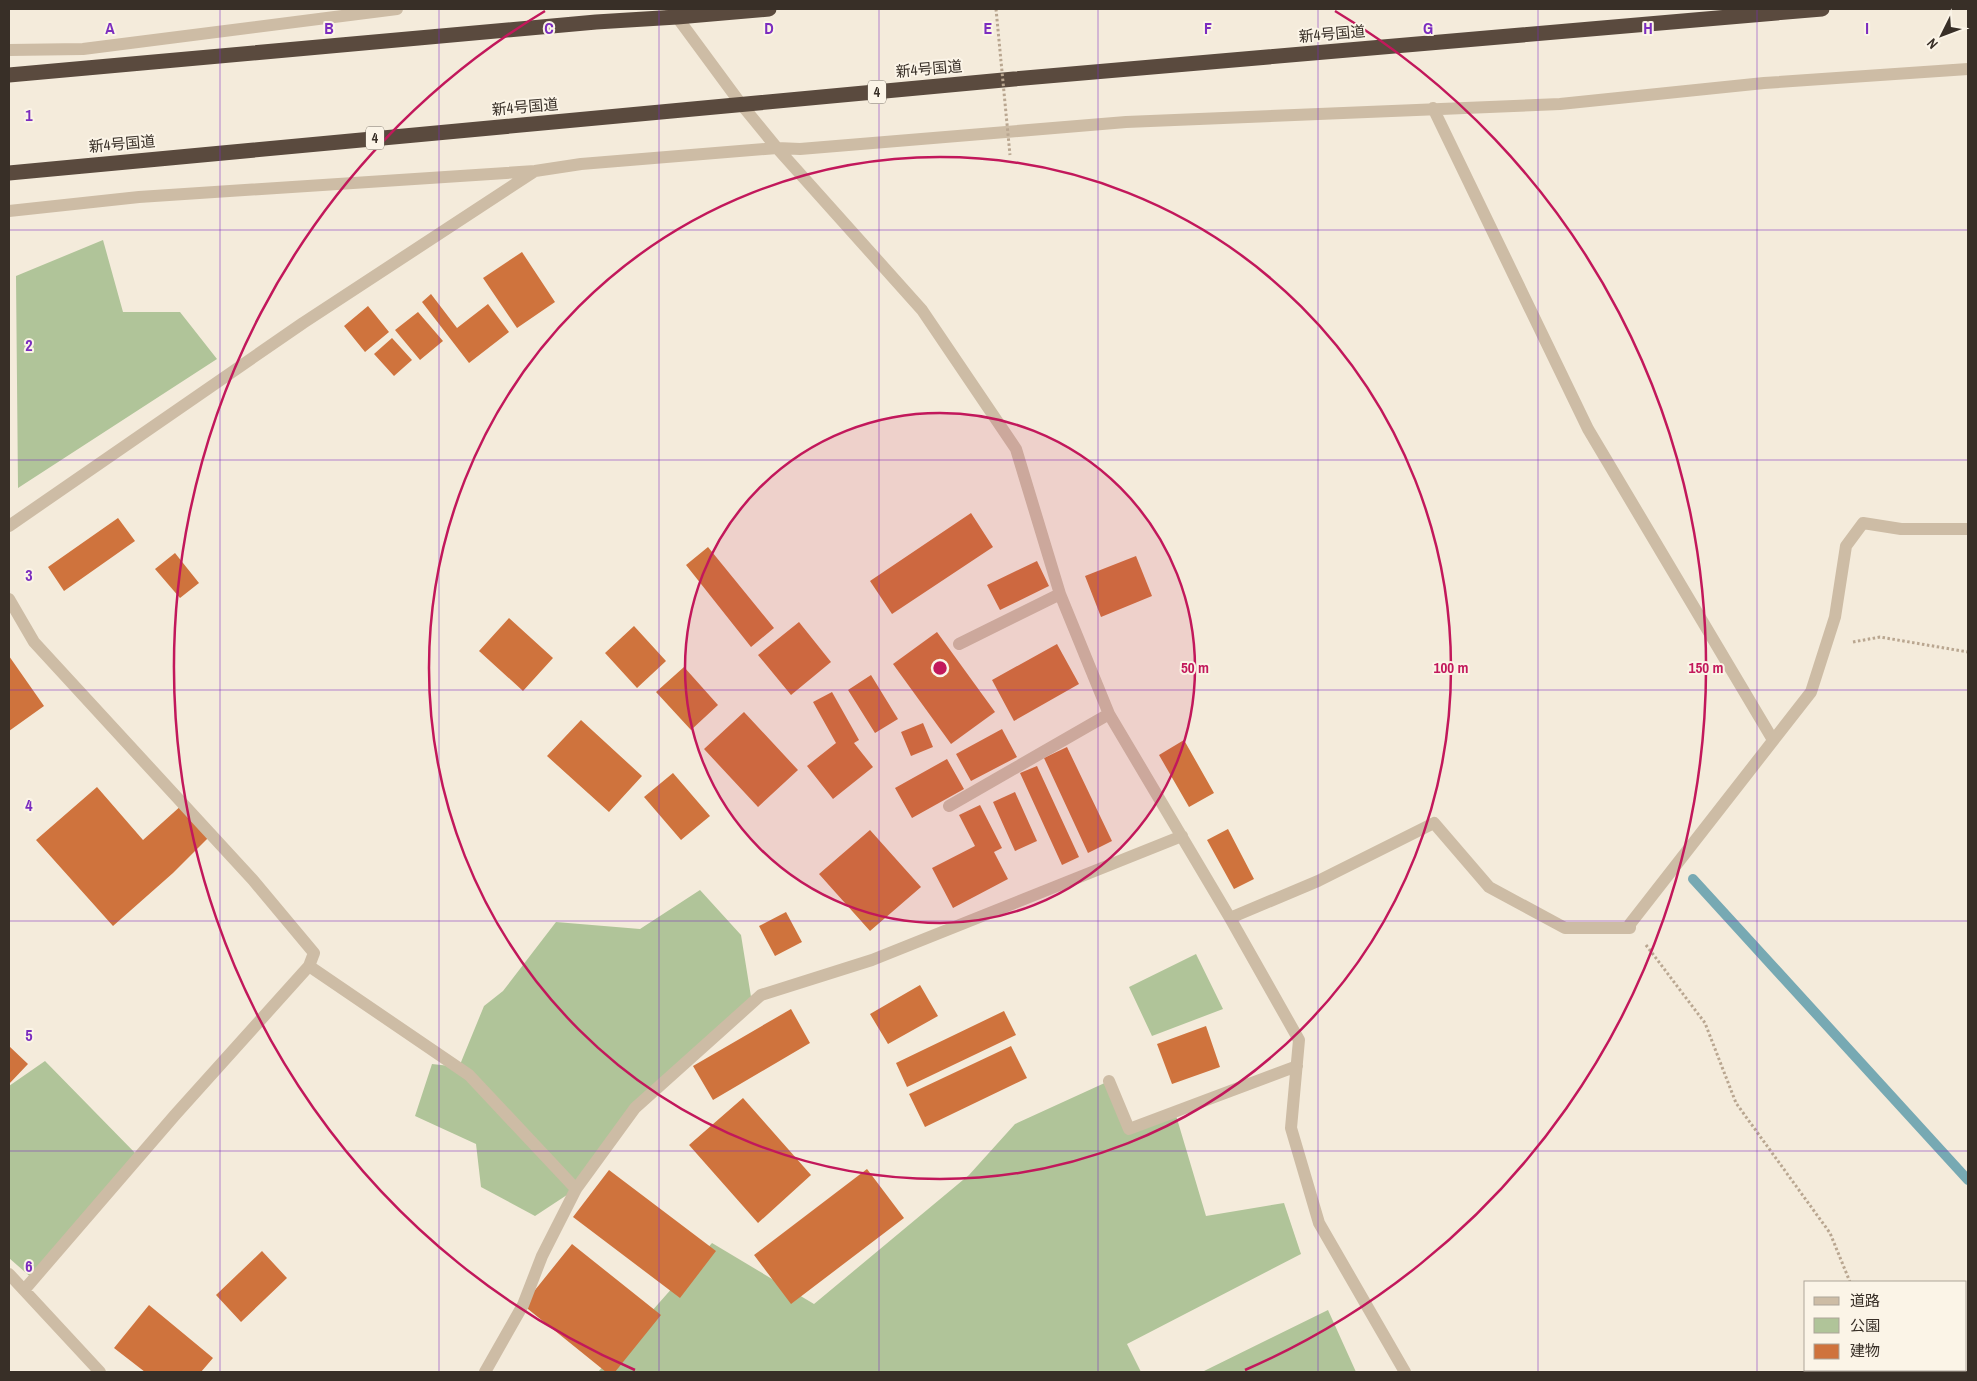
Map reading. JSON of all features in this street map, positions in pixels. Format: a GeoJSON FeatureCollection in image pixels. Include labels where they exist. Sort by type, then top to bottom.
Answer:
{"type":"FeatureCollection","features":[{"type":"Feature","properties":{"kind":"highway"},"geometry":{"type":"LineString","coordinates":[[9,75],[596,22],[674,13],[769,9]]}},
{"type":"Feature","properties":{"kind":"highway","name":"新4号国道"},"geometry":{"type":"LineString","coordinates":[[9,173],[741,104],[1822,9]]}},
{"type":"Feature","properties":{"kind":"street"},"geometry":{"type":"LineString","coordinates":[[9,50],[83,49],[398,9]]}},
{"type":"Feature","properties":{"kind":"street"},"geometry":{"type":"LineString","coordinates":[[674,13],[741,104],[777,148],[922,310],[1016,449],[1060,594],[1109,714],[1230,918],[1299,1040],[1292,1128],[1319,1222],[1405,1372]]}},
{"type":"Feature","properties":{"kind":"street"},"geometry":{"type":"LineString","coordinates":[[9,211],[149,197],[536,171],[581,164],[777,148],[800,149],[1126,122],[1560,104],[1764,83],[1968,69]]}},
{"type":"Feature","properties":{"kind":"street"},"geometry":{"type":"LineString","coordinates":[[1433,108],[1588,429],[1773,740]]}},
{"type":"Feature","properties":{"kind":"street"},"geometry":{"type":"LineString","coordinates":[[9,526],[303,323],[536,171]]}},
{"type":"Feature","properties":{"kind":"street"},"geometry":{"type":"LineString","coordinates":[[1230,918],[1318,881],[1434,823],[1489,887],[1565,928],[1630,928],[1630,924],[1811,692],[1835,617],[1846,546],[1864,523],[1901,529],[1968,529]]}},
{"type":"Feature","properties":{"kind":"street"},"geometry":{"type":"LineString","coordinates":[[959,644],[1060,594]]}},
{"type":"Feature","properties":{"kind":"street"},"geometry":{"type":"LineString","coordinates":[[9,598],[34,642],[253,880],[314,953],[309,966],[175,1115],[25,1289]]}},
{"type":"Feature","properties":{"kind":"street"},"geometry":{"type":"LineString","coordinates":[[949,806],[1109,714]]}},
{"type":"Feature","properties":{"kind":"street"},"geometry":{"type":"LineString","coordinates":[[485,1372],[523,1305],[542,1256],[576,1189],[635,1108],[761,995],[872,960],[1182,836]]}},
{"type":"Feature","properties":{"kind":"street"},"geometry":{"type":"LineString","coordinates":[[309,966],[469,1075],[576,1189]]}},
{"type":"Feature","properties":{"kind":"street"},"geometry":{"type":"LineString","coordinates":[[1109,1081],[1129,1129],[1297,1066]]}},
{"type":"Feature","properties":{"kind":"street"},"geometry":{"type":"LineString","coordinates":[[9,1274],[25,1289],[100,1372]]}},
{"type":"Feature","properties":{"kind":"path"},"geometry":{"type":"LineString","coordinates":[[996,9],[1010,155]]}},
{"type":"Feature","properties":{"kind":"path"},"geometry":{"type":"LineString","coordinates":[[1826,646],[1880,637],[1968,652]]}},
{"type":"Feature","properties":{"kind":"path"},"geometry":{"type":"LineString","coordinates":[[1630,924],[1705,1023],[1736,1103],[1830,1233],[1850,1281]]}},
{"type":"Feature","properties":{"kind":"green space"},"geometry":{"type":"Polygon","coordinates":[[[103,240],[123,312],[180,312],[217,359],[18,488],[16,276],[103,240]]]}},
{"type":"Feature","properties":{"kind":"green space"},"geometry":{"type":"Polygon","coordinates":[[[700,890],[741,935],[752,1003],[635,1108],[576,1189],[535,1216],[481,1187],[476,1144],[415,1116],[432,1064],[459,1067],[484,1006],[503,991],[556,922],[640,929],[700,890]]]}},
{"type":"Feature","properties":{"kind":"green space"},"geometry":{"type":"Polygon","coordinates":[[[1196,954],[1223,1009],[1152,1036],[1129,987],[1196,954]]]}},
{"type":"Feature","properties":{"kind":"green space"},"geometry":{"type":"Polygon","coordinates":[[[45,1061],[139,1157],[33,1279],[9,1258],[9,1086],[45,1061]]]}},
{"type":"Feature","properties":{"kind":"green space"},"geometry":{"type":"Polygon","coordinates":[[[1109,1081],[1129,1129],[1175,1112],[1206,1216],[1284,1203],[1301,1254],[1127,1344],[1141,1372],[598,1372],[712,1243],[814,1304],[969,1175],[1015,1124],[1109,1081]]]}},
{"type":"Feature","properties":{"kind":"green space"},"geometry":{"type":"Polygon","coordinates":[[[1328,1310],[1356,1372],[1202,1372],[1328,1310]]]}},
{"type":"Feature","properties":{"kind":"building"},"geometry":{"type":"Polygon","coordinates":[[[522,252],[555,302],[517,328],[483,278],[522,252]]]}},
{"type":"Feature","properties":{"kind":"building"},"geometry":{"type":"Polygon","coordinates":[[[431,294],[457,328],[488,304],[509,332],[469,363],[422,302],[431,294]]]}},
{"type":"Feature","properties":{"kind":"building"},"geometry":{"type":"Polygon","coordinates":[[[368,306],[389,332],[365,352],[344,326],[368,306]]]}},
{"type":"Feature","properties":{"kind":"building"},"geometry":{"type":"Polygon","coordinates":[[[418,312],[443,341],[420,360],[395,330],[418,312]]]}},
{"type":"Feature","properties":{"kind":"building"},"geometry":{"type":"Polygon","coordinates":[[[392,338],[412,360],[394,376],[374,354],[392,338]]]}},
{"type":"Feature","properties":{"kind":"building"},"geometry":{"type":"Polygon","coordinates":[[[971,513],[993,547],[892,614],[870,581],[971,513]]]}},
{"type":"Feature","properties":{"kind":"building"},"geometry":{"type":"Polygon","coordinates":[[[118,518],[135,541],[64,591],[48,567],[118,518]]]}},
{"type":"Feature","properties":{"kind":"building"},"geometry":{"type":"Polygon","coordinates":[[[708,547],[774,628],[751,647],[686,565],[708,547]]]}},
{"type":"Feature","properties":{"kind":"building"},"geometry":{"type":"Polygon","coordinates":[[[175,553],[199,583],[180,598],[155,569],[175,553]]]}},
{"type":"Feature","properties":{"kind":"building"},"geometry":{"type":"Polygon","coordinates":[[[1136,556],[1152,596],[1101,617],[1085,576],[1136,556]]]}},
{"type":"Feature","properties":{"kind":"building"},"geometry":{"type":"Polygon","coordinates":[[[1037,561],[1049,586],[1000,610],[987,585],[1037,561]]]}},
{"type":"Feature","properties":{"kind":"building"},"geometry":{"type":"Polygon","coordinates":[[[509,618],[553,658],[523,691],[479,651],[509,618]]]}},
{"type":"Feature","properties":{"kind":"building"},"geometry":{"type":"Polygon","coordinates":[[[799,622],[831,662],[791,695],[758,655],[799,622]]]}},
{"type":"Feature","properties":{"kind":"building"},"geometry":{"type":"Polygon","coordinates":[[[634,626],[666,661],[637,688],[605,653],[634,626]]]}},
{"type":"Feature","properties":{"kind":"building"},"geometry":{"type":"Polygon","coordinates":[[[937,632],[995,712],[951,744],[893,664],[937,632]]]}},
{"type":"Feature","properties":{"kind":"building"},"geometry":{"type":"Polygon","coordinates":[[[1057,644],[1079,684],[1014,721],[992,680],[1057,644]]]}},
{"type":"Feature","properties":{"kind":"building"},"geometry":{"type":"Polygon","coordinates":[[[9,656],[44,706],[9,731],[9,656]]]}},
{"type":"Feature","properties":{"kind":"building"},"geometry":{"type":"Polygon","coordinates":[[[684,667],[718,705],[691,730],[656,692],[684,667]]]}},
{"type":"Feature","properties":{"kind":"building"},"geometry":{"type":"Polygon","coordinates":[[[871,675],[898,719],[875,733],[848,690],[871,675]]]}},
{"type":"Feature","properties":{"kind":"building"},"geometry":{"type":"Polygon","coordinates":[[[832,692],[859,740],[854,743],[873,767],[833,799],[807,766],[836,743],[813,702],[832,692]]]}},
{"type":"Feature","properties":{"kind":"building"},"geometry":{"type":"Polygon","coordinates":[[[744,712],[798,770],[758,807],[704,749],[744,712]]]}},
{"type":"Feature","properties":{"kind":"building"},"geometry":{"type":"Polygon","coordinates":[[[581,720],[642,776],[609,812],[547,756],[581,720]]]}},
{"type":"Feature","properties":{"kind":"building"},"geometry":{"type":"Polygon","coordinates":[[[923,723],[933,747],[911,756],[901,732],[923,723]]]}},
{"type":"Feature","properties":{"kind":"building"},"geometry":{"type":"Polygon","coordinates":[[[1002,729],[1017,757],[971,781],[956,754],[1002,729]]]}},
{"type":"Feature","properties":{"kind":"building"},"geometry":{"type":"Polygon","coordinates":[[[1184,740],[1214,793],[1189,807],[1159,755],[1184,740]]]}},
{"type":"Feature","properties":{"kind":"building"},"geometry":{"type":"Polygon","coordinates":[[[1067,747],[1112,841],[1088,853],[1044,758],[1067,747]]]}},
{"type":"Feature","properties":{"kind":"building"},"geometry":{"type":"Polygon","coordinates":[[[947,759],[964,789],[912,818],[895,788],[947,759]]]}},
{"type":"Feature","properties":{"kind":"building"},"geometry":{"type":"Polygon","coordinates":[[[1037,766],[1079,857],[1062,865],[1020,773],[1037,766]]]}},
{"type":"Feature","properties":{"kind":"building"},"geometry":{"type":"Polygon","coordinates":[[[673,773],[710,816],[681,840],[644,797],[673,773]]]}},
{"type":"Feature","properties":{"kind":"building"},"geometry":{"type":"Polygon","coordinates":[[[97,787],[143,840],[183,804],[211,835],[173,873],[113,926],[36,840],[97,787]]]}},
{"type":"Feature","properties":{"kind":"building"},"geometry":{"type":"Polygon","coordinates":[[[1015,792],[1037,841],[1015,851],[993,802],[1015,792]]]}},
{"type":"Feature","properties":{"kind":"building"},"geometry":{"type":"Polygon","coordinates":[[[980,805],[1002,848],[994,852],[1008,879],[953,908],[932,868],[975,846],[959,815],[980,805]]]}},
{"type":"Feature","properties":{"kind":"building"},"geometry":{"type":"Polygon","coordinates":[[[1228,829],[1254,879],[1234,889],[1207,840],[1228,829]]]}},
{"type":"Feature","properties":{"kind":"building"},"geometry":{"type":"Polygon","coordinates":[[[870,830],[921,887],[870,931],[819,874],[870,830]]]}},
{"type":"Feature","properties":{"kind":"building"},"geometry":{"type":"Polygon","coordinates":[[[786,912],[802,942],[775,956],[759,926],[786,912]]]}},
{"type":"Feature","properties":{"kind":"building"},"geometry":{"type":"Polygon","coordinates":[[[920,985],[938,1016],[888,1044],[870,1014],[920,985]]]}},
{"type":"Feature","properties":{"kind":"building"},"geometry":{"type":"Polygon","coordinates":[[[791,1009],[810,1043],[713,1100],[693,1066],[791,1009]]]}},
{"type":"Feature","properties":{"kind":"building"},"geometry":{"type":"Polygon","coordinates":[[[1004,1011],[1016,1035],[907,1087],[896,1063],[1004,1011]]]}},
{"type":"Feature","properties":{"kind":"building"},"geometry":{"type":"Polygon","coordinates":[[[1206,1026],[1220,1067],[1172,1084],[1157,1044],[1206,1026]]]}},
{"type":"Feature","properties":{"kind":"building"},"geometry":{"type":"Polygon","coordinates":[[[9,1046],[28,1064],[9,1084],[9,1046]]]}},
{"type":"Feature","properties":{"kind":"building"},"geometry":{"type":"Polygon","coordinates":[[[1011,1046],[1027,1078],[925,1127],[909,1094],[1011,1046]]]}},
{"type":"Feature","properties":{"kind":"building"},"geometry":{"type":"Polygon","coordinates":[[[743,1098],[811,1175],[758,1223],[689,1145],[743,1098]]]}},
{"type":"Feature","properties":{"kind":"building"},"geometry":{"type":"Polygon","coordinates":[[[867,1169],[904,1218],[791,1304],[754,1255],[867,1169]]]}},
{"type":"Feature","properties":{"kind":"building"},"geometry":{"type":"Polygon","coordinates":[[[609,1170],[716,1251],[680,1298],[573,1217],[609,1170]]]}},
{"type":"Feature","properties":{"kind":"building"},"geometry":{"type":"Polygon","coordinates":[[[572,1244],[661,1315],[615,1372],[606,1372],[523,1305],[572,1244]]]}},
{"type":"Feature","properties":{"kind":"building"},"geometry":{"type":"Polygon","coordinates":[[[262,1251],[287,1278],[241,1322],[216,1295],[262,1251]]]}},
{"type":"Feature","properties":{"kind":"building"},"geometry":{"type":"Polygon","coordinates":[[[149,1305],[213,1358],[201,1372],[145,1372],[114,1348],[149,1305]]]}},
{"type":"Feature","properties":{"kind":"waterway"},"geometry":{"type":"LineString","coordinates":[[1693,879],[1968,1180]]}}]}
